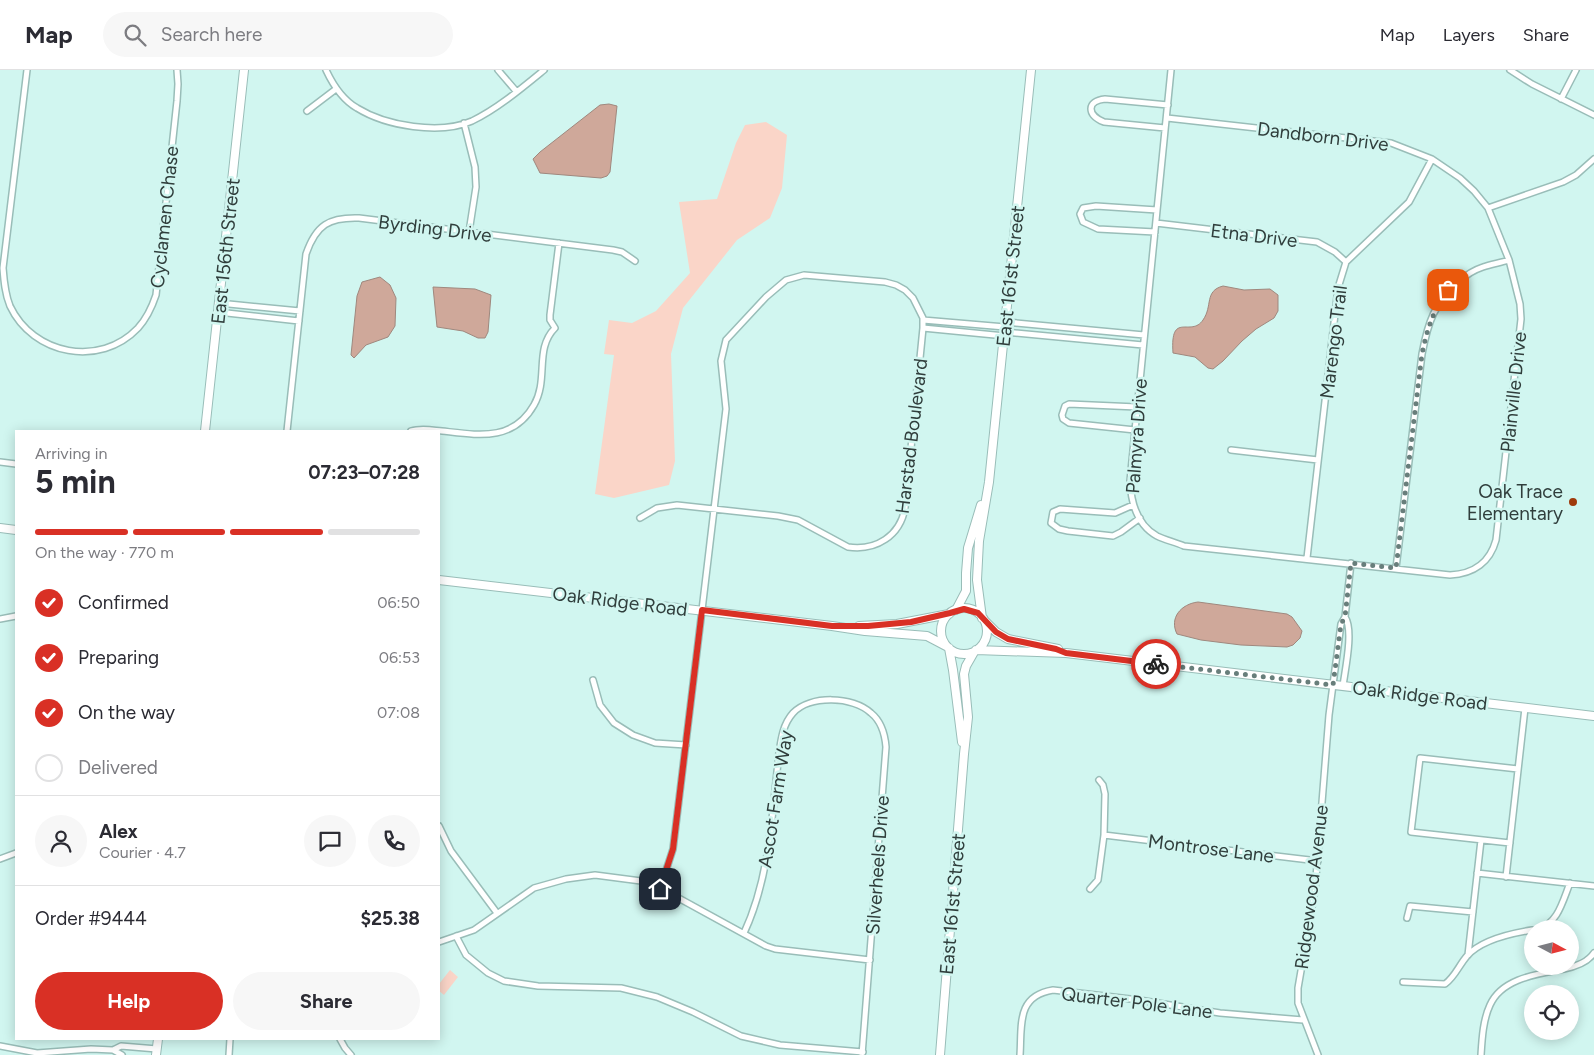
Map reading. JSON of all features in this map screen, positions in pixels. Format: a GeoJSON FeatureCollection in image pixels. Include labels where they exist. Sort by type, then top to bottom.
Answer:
{"type":"FeatureCollection","features":[{"type":"Feature","properties":{"kind":"street","name":"Cyclamen Chase"},"geometry":{"type":"LineString","coordinates":[[28,70],[4,268],[4,285],[10,306],[25,328],[36,338],[53,347],[74,352],[86,352],[116,344],[139,327],[153,303],[159,278],[177,101],[177,70]]}},
{"type":"Feature","properties":{"kind":"street","name":"East 156th Street"},"geometry":{"type":"LineString","coordinates":[[205,430],[244,70]]}},
{"type":"Feature","properties":{"kind":"street"},"geometry":{"type":"LineString","coordinates":[[326,70],[336,89],[357,108],[388,121],[432,129],[448,128],[478,117],[544,70]]}},
{"type":"Feature","properties":{"kind":"street"},"geometry":{"type":"LineString","coordinates":[[498,70],[516,91]]}},
{"type":"Feature","properties":{"kind":"street","name":"East 161st Street"},"geometry":{"type":"LineString","coordinates":[[982,618],[976,580],[979,541],[989,482],[1032,70]]}},
{"type":"Feature","properties":{"kind":"street","name":"Palmyra Drive"},"geometry":{"type":"LineString","coordinates":[[1171,70],[1130,482],[1133,505],[1140,518],[1158,536],[1184,546],[1450,575],[1472,570]]}},
{"type":"Feature","properties":{"kind":"street"},"geometry":{"type":"LineString","coordinates":[[1510,70],[1532,84],[1594,114]]}},
{"type":"Feature","properties":{"kind":"street"},"geometry":{"type":"LineString","coordinates":[[1561,99],[1576,70]]}},
{"type":"Feature","properties":{"kind":"street"},"geometry":{"type":"LineString","coordinates":[[308,111],[336,89]]}},
{"type":"Feature","properties":{"kind":"street"},"geometry":{"type":"LineString","coordinates":[[1165,128],[1104,122],[1091,114],[1091,108],[1094,103],[1105,99],[1168,105]]}},
{"type":"Feature","properties":{"kind":"street","name":"Dandborn Drive"},"geometry":{"type":"LineString","coordinates":[[1166,118],[1391,142],[1432,159],[1460,178],[1488,208]]}},
{"type":"Feature","properties":{"kind":"street"},"geometry":{"type":"LineString","coordinates":[[464,123],[475,167],[476,187],[469,232]]}},
{"type":"Feature","properties":{"kind":"street","name":"Marengo Trail"},"geometry":{"type":"LineString","coordinates":[[1307,558],[1338,288],[1346,262],[1409,202],[1432,159]]}},
{"type":"Feature","properties":{"kind":"street"},"geometry":{"type":"LineString","coordinates":[[1488,208],[1562,182],[1576,175],[1594,159]]}},
{"type":"Feature","properties":{"kind":"street"},"geometry":{"type":"LineString","coordinates":[[1155,232],[1098,229],[1082,222],[1080,214],[1083,208],[1096,206],[1157,210]]}},
{"type":"Feature","properties":{"kind":"street","name":"Plainville Drive"},"geometry":{"type":"LineString","coordinates":[[1472,570],[1488,560],[1496,540],[1521,319],[1520,304],[1509,260],[1488,208]]}},
{"type":"Feature","properties":{"kind":"street","name":"Byrding Drive"},"geometry":{"type":"LineString","coordinates":[[287,430],[306,254],[310,241],[320,228],[329,222],[342,218],[359,218],[559,243],[622,252],[635,261]]}},
{"type":"Feature","properties":{"kind":"street","name":"Etna Drive"},"geometry":{"type":"LineString","coordinates":[[1156,223],[1317,242],[1335,252],[1346,262]]}},
{"type":"Feature","properties":{"kind":"street"},"geometry":{"type":"LineString","coordinates":[[440,431],[492,435],[506,430],[521,421],[532,408],[539,394],[546,338],[555,328],[550,320],[550,315],[559,243]]}},
{"type":"Feature","properties":{"kind":"street"},"geometry":{"type":"LineString","coordinates":[[1396,568],[1422,354],[1427,328],[1438,303],[1448,290],[1481,267],[1509,260]]}},
{"type":"Feature","properties":{"kind":"street"},"geometry":{"type":"LineString","coordinates":[[660,889],[673,849],[686,745],[726,409],[721,361],[726,340],[766,297],[786,280],[804,275],[890,283],[906,290],[919,307],[923,320],[1143,345]]}},
{"type":"Feature","properties":{"kind":"street"},"geometry":{"type":"LineString","coordinates":[[219,308],[300,311]]}},
{"type":"Feature","properties":{"kind":"street"},"geometry":{"type":"LineString","coordinates":[[219,308],[299,321]]}},
{"type":"Feature","properties":{"kind":"street","name":"Harstad Boulevard"},"geometry":{"type":"LineString","coordinates":[[714,509],[798,520],[848,547],[868,547],[887,539],[897,529],[903,519],[905,508],[923,320]]}},
{"type":"Feature","properties":{"kind":"street"},"geometry":{"type":"LineString","coordinates":[[923,328],[1005,329],[1144,335]]}},
{"type":"Feature","properties":{"kind":"street"},"geometry":{"type":"LineString","coordinates":[[1135,430],[1069,423],[1063,420],[1062,415],[1065,406],[1069,404],[1137,407]]}},
{"type":"Feature","properties":{"kind":"street"},"geometry":{"type":"LineString","coordinates":[[1231,450],[1318,460]]}},
{"type":"Feature","properties":{"kind":"street"},"geometry":{"type":"LineString","coordinates":[[0,462],[15,464]]}},
{"type":"Feature","properties":{"kind":"street","name":"East 161st Street"},"geometry":{"type":"LineString","coordinates":[[953,612],[966,591],[968,548],[989,482]]}},
{"type":"Feature","properties":{"kind":"street"},"geometry":{"type":"LineString","coordinates":[[640,518],[657,508],[677,505],[714,509]]}},
{"type":"Feature","properties":{"kind":"street"},"geometry":{"type":"LineString","coordinates":[[1133,505],[1115,514],[1060,509],[1053,512],[1051,523],[1059,529],[1068,531],[1113,536],[1140,518]]}},
{"type":"Feature","properties":{"kind":"street"},"geometry":{"type":"LineString","coordinates":[[0,528],[15,530]]}},
{"type":"Feature","properties":{"kind":"street"},"geometry":{"type":"LineString","coordinates":[[1333,685],[1341,624],[1345,617],[1351,563]]}},
{"type":"Feature","properties":{"kind":"street","name":"Oak Ridge Road"},"geometry":{"type":"LineString","coordinates":[[440,580],[865,631],[927,636],[948,647]]}},
{"type":"Feature","properties":{"kind":"street"},"geometry":{"type":"LineString","coordinates":[[971,610],[982,618],[986,626],[986,634],[984,641],[975,651],[959,654],[948,647],[941,633],[945,619],[953,612],[971,610]]}},
{"type":"Feature","properties":{"kind":"street","name":"Oak Ridge Road"},"geometry":{"type":"LineString","coordinates":[[832,626],[897,624],[953,612]]}},
{"type":"Feature","properties":{"kind":"street"},"geometry":{"type":"LineString","coordinates":[[0,618],[15,616]]}},
{"type":"Feature","properties":{"kind":"street"},"geometry":{"type":"LineString","coordinates":[[1343,686],[1349,634],[1348,622],[1345,617]]}},
{"type":"Feature","properties":{"kind":"street","name":"Oak Ridge Road"},"geometry":{"type":"LineString","coordinates":[[982,618],[996,632],[1008,639],[1056,649],[1066,653]]}},
{"type":"Feature","properties":{"kind":"street","name":"East 161st Street"},"geometry":{"type":"LineString","coordinates":[[948,647],[953,670],[964,754]]}},
{"type":"Feature","properties":{"kind":"street","name":"East 161st Street"},"geometry":{"type":"LineString","coordinates":[[940,1055],[968,717],[964,674],[966,666],[975,651]]}},
{"type":"Feature","properties":{"kind":"street","name":"Oak Ridge Road"},"geometry":{"type":"LineString","coordinates":[[975,651],[1066,653],[1594,716]]}},
{"type":"Feature","properties":{"kind":"street"},"geometry":{"type":"LineString","coordinates":[[593,680],[600,704],[614,723],[633,736],[656,743],[686,745]]}},
{"type":"Feature","properties":{"kind":"street","name":"Ridgewood Avenue"},"geometry":{"type":"LineString","coordinates":[[1318,1055],[1298,1003],[1299,982],[1315,890],[1326,740],[1333,685]]}},
{"type":"Feature","properties":{"kind":"street","name":"Ascot Farm Way"},"geometry":{"type":"LineString","coordinates":[[744,933],[754,908],[764,869],[779,752],[787,722],[793,714],[808,703],[821,700],[839,701]]}},
{"type":"Feature","properties":{"kind":"street","name":"Silverheels Drive"},"geometry":{"type":"LineString","coordinates":[[839,701],[855,704],[872,713],[885,736],[886,747],[862,1053]]}},
{"type":"Feature","properties":{"kind":"street"},"geometry":{"type":"LineString","coordinates":[[1506,876],[1525,708]]}},
{"type":"Feature","properties":{"kind":"street"},"geometry":{"type":"LineString","coordinates":[[1510,843],[1411,832],[1420,758],[1518,769]]}},
{"type":"Feature","properties":{"kind":"street"},"geometry":{"type":"LineString","coordinates":[[1090,889],[1098,880],[1104,835],[1105,794],[1099,780]]}},
{"type":"Feature","properties":{"kind":"street"},"geometry":{"type":"LineString","coordinates":[[440,828],[455,857],[497,913]]}},
{"type":"Feature","properties":{"kind":"street","name":"Montrose Lane"},"geometry":{"type":"LineString","coordinates":[[1104,835],[1318,860]]}},
{"type":"Feature","properties":{"kind":"street"},"geometry":{"type":"LineString","coordinates":[[1468,955],[1481,840]]}},
{"type":"Feature","properties":{"kind":"street"},"geometry":{"type":"LineString","coordinates":[[0,859],[15,853]]}},
{"type":"Feature","properties":{"kind":"street"},"geometry":{"type":"LineString","coordinates":[[1477,873],[1594,886]]}},
{"type":"Feature","properties":{"kind":"street"},"geometry":{"type":"LineString","coordinates":[[440,942],[474,930],[534,888],[566,879],[595,875],[641,881],[775,949],[870,960]]}},
{"type":"Feature","properties":{"kind":"street"},"geometry":{"type":"LineString","coordinates":[[1552,920],[1558,912],[1570,884]]}},
{"type":"Feature","properties":{"kind":"street"},"geometry":{"type":"LineString","coordinates":[[1407,918],[1410,906],[1473,912]]}},
{"type":"Feature","properties":{"kind":"street"},"geometry":{"type":"LineString","coordinates":[[1403,982],[1445,984],[1468,955],[1478,947],[1498,938],[1524,932]]}},
{"type":"Feature","properties":{"kind":"street"},"geometry":{"type":"LineString","coordinates":[[456,936],[466,955],[488,973],[504,981],[538,986],[621,988],[666,1001],[741,1036],[780,1045],[862,1053]]}},
{"type":"Feature","properties":{"kind":"street"},"geometry":{"type":"LineString","coordinates":[[1481,1055],[1483,1031],[1490,1004],[1506,986],[1533,975],[1572,968],[1591,957],[1594,953]]}},
{"type":"Feature","properties":{"kind":"street","name":"Quarter Pole Lane"},"geometry":{"type":"LineString","coordinates":[[1020,1055],[1022,1022],[1026,1005],[1040,992],[1054,990],[1220,1012],[1303,1020]]}},
{"type":"Feature","properties":{"kind":"street"},"geometry":{"type":"LineString","coordinates":[[229,1055],[230,1040]]}},
{"type":"Feature","properties":{"kind":"street"},"geometry":{"type":"LineString","coordinates":[[341,1040],[351,1055]]}},
{"type":"Feature","properties":{"kind":"street"},"geometry":{"type":"LineString","coordinates":[[0,1046],[37,1053],[91,1049],[113,1050],[122,1055]]}},
{"type":"Feature","properties":{"kind":"street"},"geometry":{"type":"LineString","coordinates":[[113,1050],[122,1046],[157,1052]]}},
{"type":"Feature","properties":{"kind":"shaded area"},"geometry":{"type":"Polygon","coordinates":[[[609,104],[617,106],[610,172],[607,176],[601,178],[540,173],[533,159],[540,152],[600,105],[609,104]]]}},
{"type":"Feature","properties":{"kind":"shaded area"},"geometry":{"type":"Polygon","coordinates":[[[766,122],[787,135],[782,188],[770,218],[737,240],[683,308],[671,354],[675,461],[669,485],[614,498],[595,494],[614,355],[604,354],[609,320],[632,323],[656,311],[690,273],[679,202],[717,199],[736,143],[745,125],[766,122]]]}},
{"type":"Feature","properties":{"kind":"shaded area"},"geometry":{"type":"Polygon","coordinates":[[[380,277],[390,285],[396,298],[395,326],[388,337],[366,345],[354,358],[351,355],[357,296],[362,282],[380,277]]]}},
{"type":"Feature","properties":{"kind":"shaded area"},"geometry":{"type":"Polygon","coordinates":[[[1223,286],[1244,290],[1270,289],[1278,295],[1278,311],[1274,318],[1256,329],[1213,369],[1208,368],[1195,357],[1173,353],[1175,332],[1178,328],[1198,325],[1206,315],[1213,291],[1223,286]]]}},
{"type":"Feature","properties":{"kind":"shaded area"},"geometry":{"type":"Polygon","coordinates":[[[433,287],[475,289],[491,295],[488,332],[485,338],[478,338],[463,331],[437,327],[433,287]]]}},
{"type":"Feature","properties":{"kind":"shaded area"},"geometry":{"type":"Polygon","coordinates":[[[1198,602],[1287,614],[1292,617],[1302,631],[1300,638],[1293,645],[1287,647],[1241,645],[1201,640],[1177,634],[1175,623],[1178,613],[1186,606],[1198,602]]]}},
{"type":"Feature","properties":{"kind":"shaded area"},"geometry":{"type":"Polygon","coordinates":[[[450,970],[458,977],[444,995],[440,992],[440,983],[450,970]]]}},
{"type":"Feature","properties":{"kind":"way so far"},"geometry":{"type":"LineString","coordinates":[[1156,664],[1333,685],[1341,624],[1345,617],[1351,563],[1396,568],[1400,549],[1422,354],[1427,328],[1438,303],[1448,290]]}},
{"type":"Feature","properties":{"kind":"place","name":"Oak Trace Elementary"},"geometry":{"type":"Point","coordinates":[1573,502]}},
{"type":"Feature","properties":{"kind":"route"},"geometry":{"type":"LineString","coordinates":[[660,889],[673,849],[702,610],[832,626],[868,626],[911,622],[964,609],[978,613],[996,632],[1008,639],[1056,649],[1066,653],[1156,664]]}}]}
